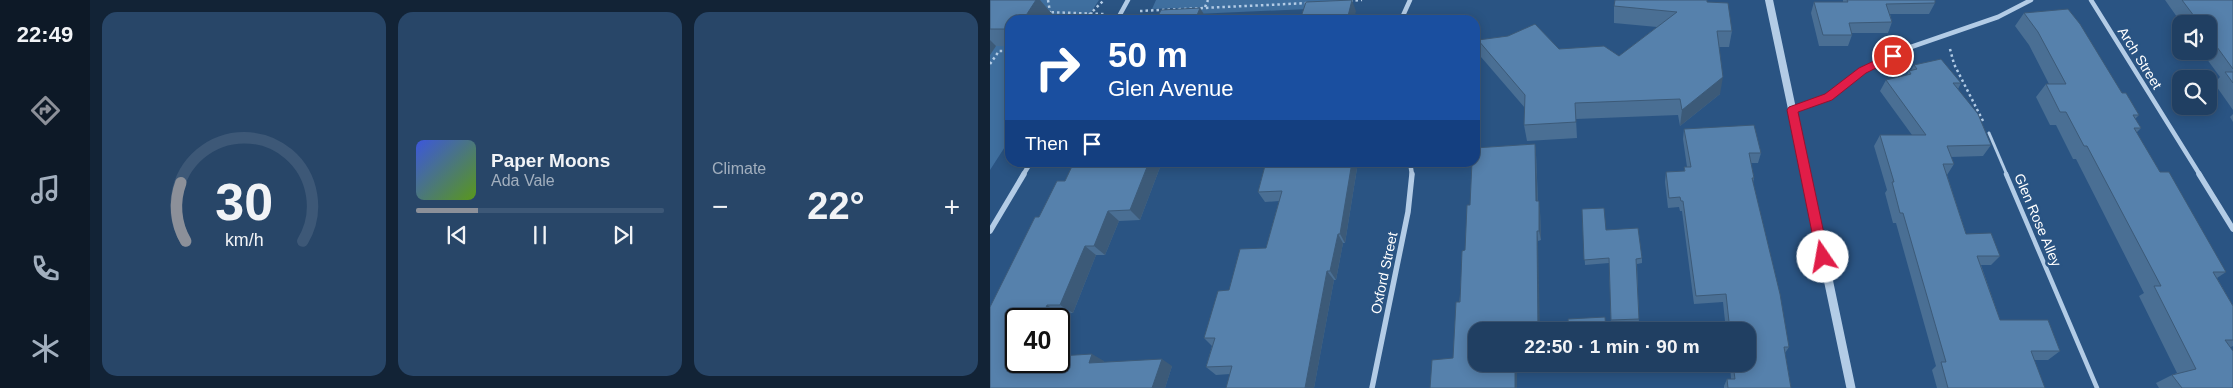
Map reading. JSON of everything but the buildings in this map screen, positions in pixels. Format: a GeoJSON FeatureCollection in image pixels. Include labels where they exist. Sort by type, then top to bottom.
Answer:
{"type":"FeatureCollection","features":[{"type":"Feature","properties":{"kind":"street"},"geometry":{"type":"LineString","coordinates":[[1121,13],[1128,0]]}},
{"type":"Feature","properties":{"kind":"street"},"geometry":{"type":"LineString","coordinates":[[1403,15],[1410,0]]}},
{"type":"Feature","properties":{"kind":"street"},"geometry":{"type":"LineString","coordinates":[[1769,0],[1851,388]]}},
{"type":"Feature","properties":{"kind":"street"},"geometry":{"type":"LineString","coordinates":[[1792,110],[1828,97],[1862,70],[1900,52],[1998,17],[2031,0]]}},
{"type":"Feature","properties":{"kind":"street","name":"Arch Street"},"geometry":{"type":"LineString","coordinates":[[2091,0],[2233,229]]}},
{"type":"Feature","properties":{"kind":"street"},"geometry":{"type":"LineString","coordinates":[[990,231],[1028,167]]}},
{"type":"Feature","properties":{"kind":"street","name":"Oxford Street"},"geometry":{"type":"LineString","coordinates":[[1372,388],[1408,212],[1411,167]]}},
{"type":"Feature","properties":{"kind":"lane","name":"Glen Rose Alley"},"geometry":{"type":"LineString","coordinates":[[1989,132],[2096,388]]}},
{"type":"Feature","properties":{"kind":"path"},"geometry":{"type":"LineString","coordinates":[[1048,0],[1050,12]]}},
{"type":"Feature","properties":{"kind":"path"},"geometry":{"type":"LineString","coordinates":[[1089,15],[1104,0]]}},
{"type":"Feature","properties":{"kind":"path"},"geometry":{"type":"LineString","coordinates":[[1205,7],[1208,0]]}},
{"type":"Feature","properties":{"kind":"path"},"geometry":{"type":"LineString","coordinates":[[1345,2],[1362,0]]}},
{"type":"Feature","properties":{"kind":"path"},"geometry":{"type":"LineString","coordinates":[[1040,12],[1089,15],[1205,7],[1313,3]]}},
{"type":"Feature","properties":{"kind":"path"},"geometry":{"type":"LineString","coordinates":[[990,64],[1002,46]]}},
{"type":"Feature","properties":{"kind":"path"},"geometry":{"type":"LineString","coordinates":[[999,51],[1005,51]]}},
{"type":"Feature","properties":{"kind":"path"},"geometry":{"type":"LineString","coordinates":[[1954,64],[1989,132]]}},
{"type":"Feature","properties":{"kind":"shaded area"},"geometry":{"type":"Polygon","coordinates":[[[990,0],[1099,0],[1089,15],[1005,15],[1005,147],[990,170],[990,0]]]}},
{"type":"Feature","properties":{"kind":"shaded area"},"geometry":{"type":"Polygon","coordinates":[[[1156,0],[1353,0],[1352,7],[1174,15],[1177,8],[1152,9],[1156,0]]]}},
{"type":"Feature","properties":{"kind":"route"},"geometry":{"type":"LineString","coordinates":[[1823,257],[1792,110],[1828,97],[1862,70],[1893,56]]}}]}
